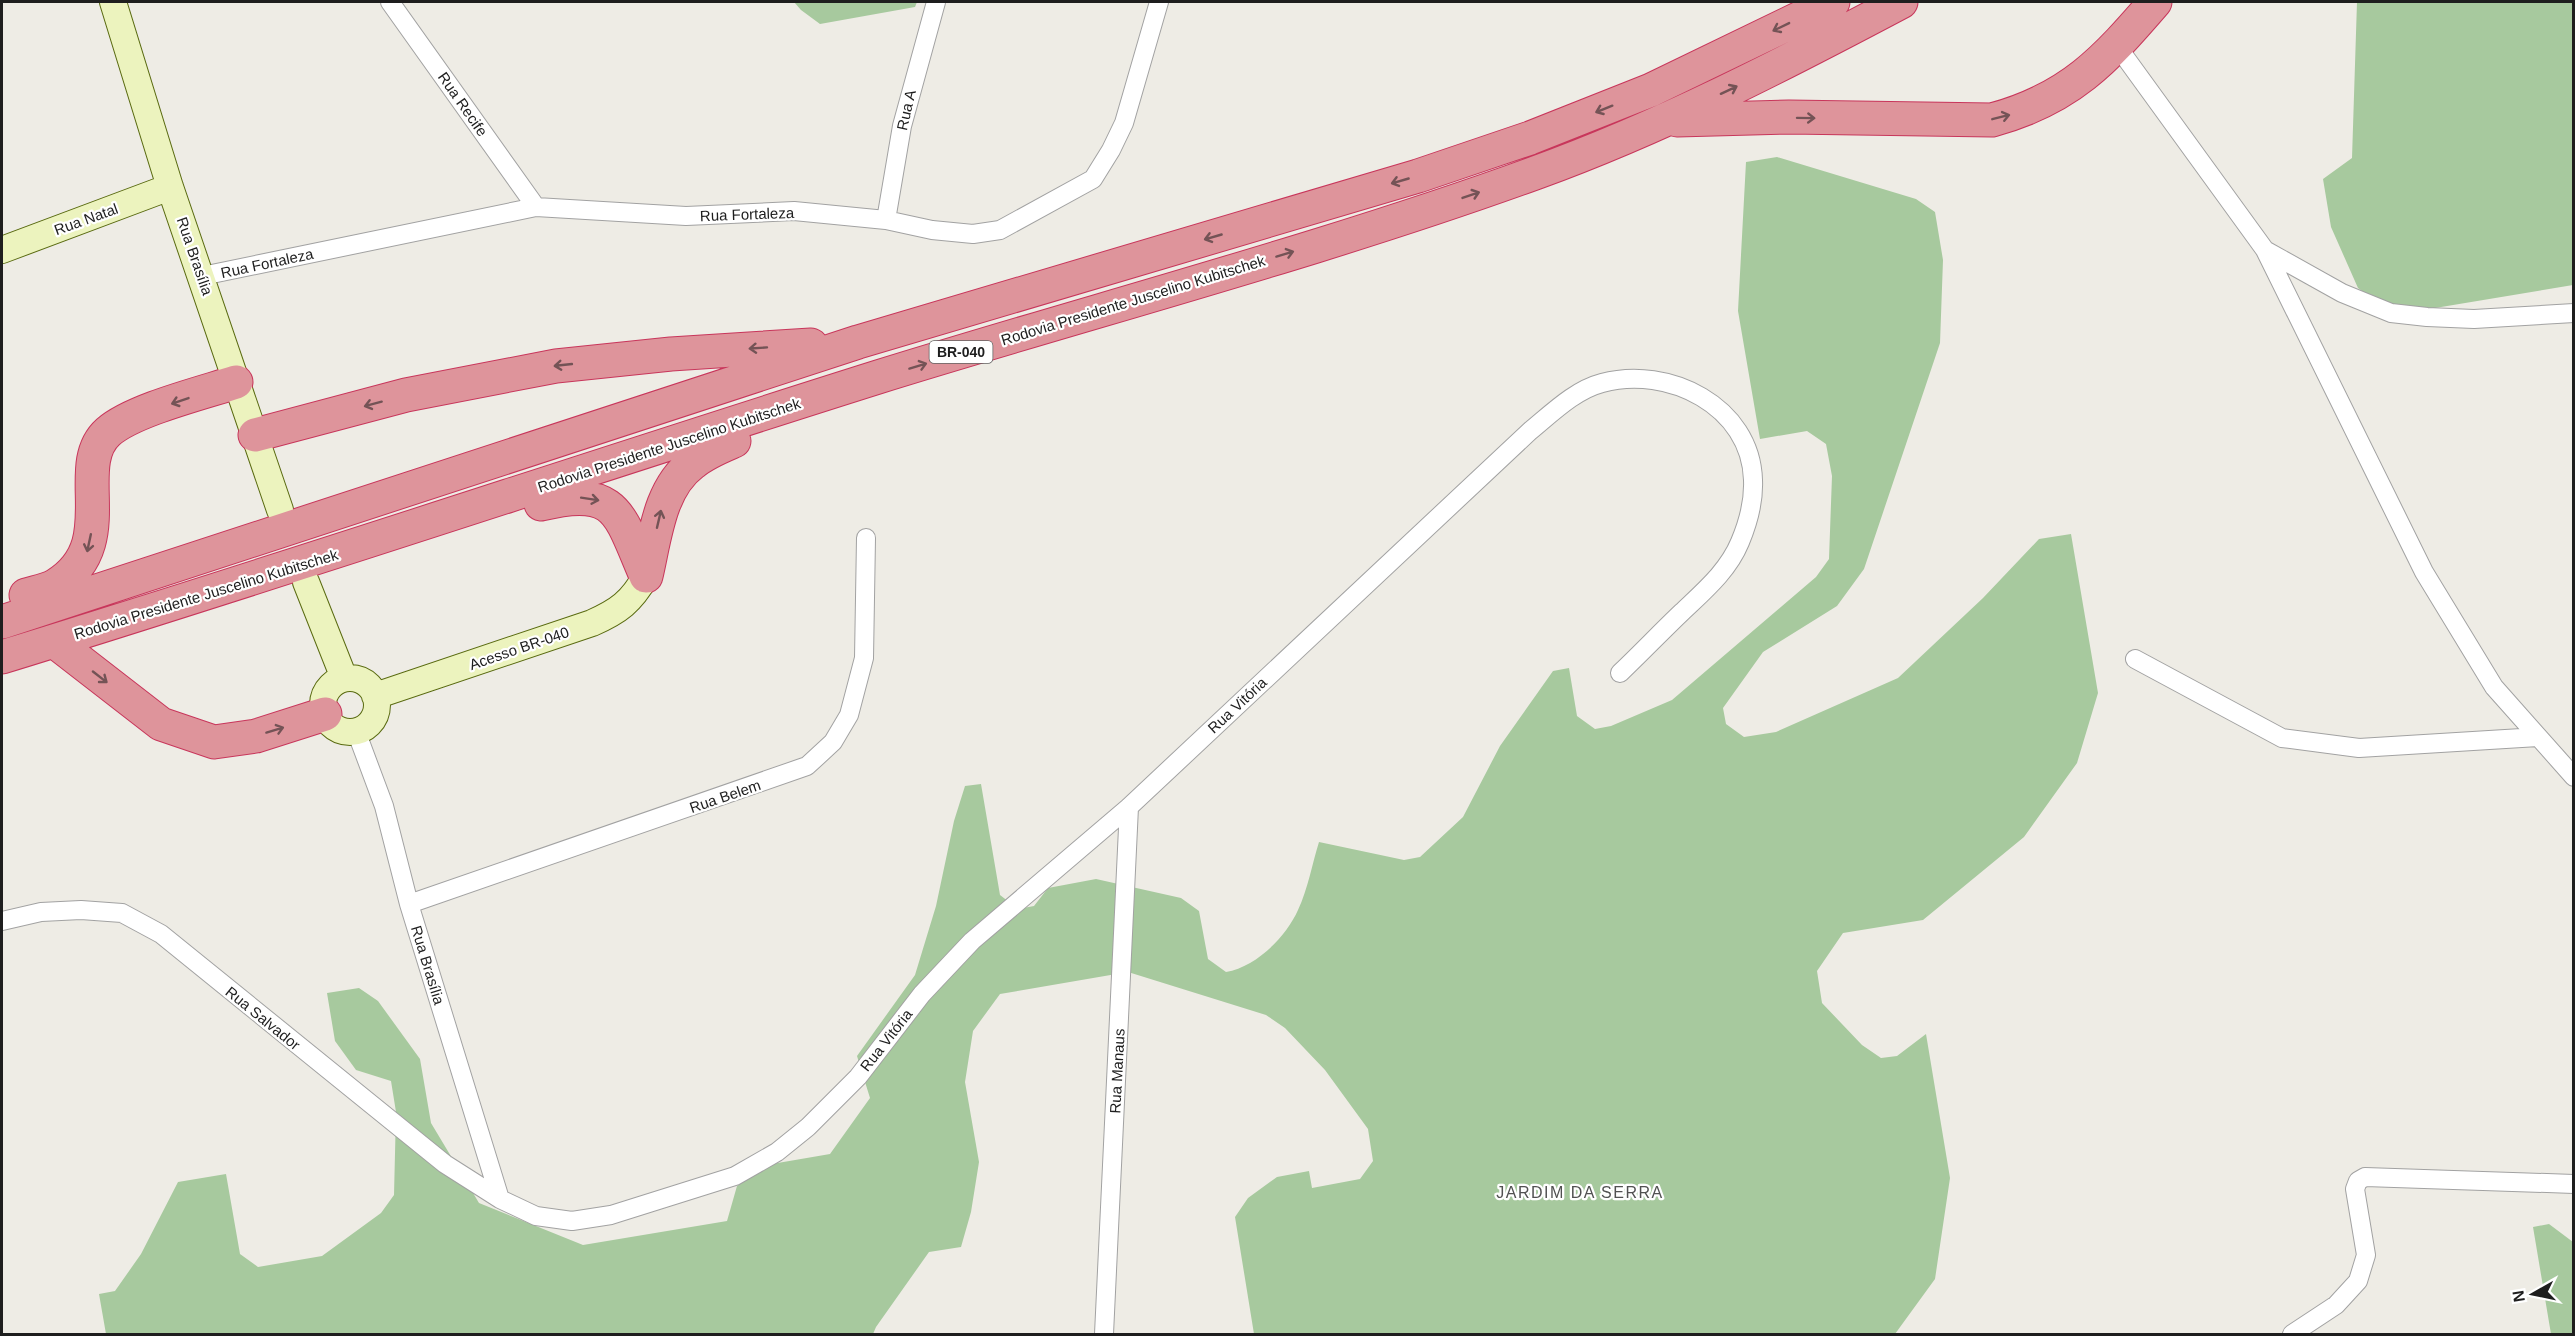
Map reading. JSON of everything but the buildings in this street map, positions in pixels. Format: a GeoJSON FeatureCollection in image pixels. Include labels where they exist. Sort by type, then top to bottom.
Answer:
{"type":"FeatureCollection","features":[{"type":"Feature","properties":{"kind":"highway","name":"BR-040"},"geometry":{"type":"LineString","coordinates":[[2,622],[858,342],[1418,176],[1530,138],[1651,90],[1833,2]]}},
{"type":"Feature","properties":{"kind":"highway","name":"Rodovia Presidente Juscelino Kubitschek"},"geometry":{"type":"LineString","coordinates":[[2,657],[329,555],[879,377],[1424,212],[1540,172],[1664,120],[1755,78],[1901,2]]}},
{"type":"Feature","properties":{"kind":"highway"},"geometry":{"type":"LineString","coordinates":[[1664,120],[1789,117],[1992,120],[2016,113],[2054,96],[2085,76],[2117,46],[2156,2]]}},
{"type":"Feature","properties":{"kind":"highway"},"geometry":{"type":"LineString","coordinates":[[255,435],[406,395],[556,366],[671,354],[858,342]]}},
{"type":"Feature","properties":{"kind":"highway"},"geometry":{"type":"LineString","coordinates":[[646,576],[661,510],[674,483],[692,463],[713,450],[879,377]]}},
{"type":"Feature","properties":{"kind":"highway"},"geometry":{"type":"LineString","coordinates":[[2,606],[56,586],[86,556],[91,536],[94,458],[96,450],[107,433],[131,418],[236,382]]}},
{"type":"Feature","properties":{"kind":"highway"},"geometry":{"type":"LineString","coordinates":[[329,555],[566,498],[582,497],[599,499],[621,519],[646,576]]}},
{"type":"Feature","properties":{"kind":"highway"},"geometry":{"type":"LineString","coordinates":[[54,641],[161,724],[214,742],[256,736],[325,714]]}},
{"type":"Feature","properties":{"kind":"street","name":"Rua Brasília"},"geometry":{"type":"LineString","coordinates":[[113,2],[170,187],[280,510]]}},
{"type":"Feature","properties":{"kind":"street","name":"Rua Recife"},"geometry":{"type":"LineString","coordinates":[[390,2],[536,207]]}},
{"type":"Feature","properties":{"kind":"street","name":"Rua A"},"geometry":{"type":"LineString","coordinates":[[886,220],[902,126],[936,2]]}},
{"type":"Feature","properties":{"kind":"street","name":"Rua Fortaleza"},"geometry":{"type":"LineString","coordinates":[[202,276],[536,207],[686,216],[794,211],[886,220],[933,230],[973,234],[1000,230],[1093,179],[1112,150],[1124,123],[1159,2]]}},
{"type":"Feature","properties":{"kind":"street"},"geometry":{"type":"LineString","coordinates":[[2117,46],[2265,250],[2424,572],[2494,687],[2574,777]]}},
{"type":"Feature","properties":{"kind":"street","name":"Rua Natal"},"geometry":{"type":"LineString","coordinates":[[2,250],[170,187]]}},
{"type":"Feature","properties":{"kind":"street"},"geometry":{"type":"LineString","coordinates":[[2265,250],[2342,293],[2391,313],[2474,319],[2574,313]]}},
{"type":"Feature","properties":{"kind":"street","name":"Rua Vitória"},"geometry":{"type":"LineString","coordinates":[[500,1199],[536,1216],[572,1221],[611,1215],[735,1176],[777,1152],[808,1127],[858,1077],[922,994],[972,940],[1129,807],[1530,431],[1568,400],[1601,383],[1638,377],[1671,383],[1697,394],[1726,415],[1740,434],[1750,459],[1753,480],[1750,513],[1739,545],[1721,575],[1620,673]]}},
{"type":"Feature","properties":{"kind":"street","name":"Rua Belem"},"geometry":{"type":"LineString","coordinates":[[410,904],[807,766],[833,742],[849,715],[864,658],[866,538]]}},
{"type":"Feature","properties":{"kind":"street","name":"Acesso BR-040"},"geometry":{"type":"LineString","coordinates":[[375,696],[581,627],[617,612],[636,594],[646,576]]}},
{"type":"Feature","properties":{"kind":"street"},"geometry":{"type":"LineString","coordinates":[[306,582],[344,678]]}},
{"type":"Feature","properties":{"kind":"street"},"geometry":{"type":"LineString","coordinates":[[2135,659],[2282,738],[2359,748],[2538,737]]}},
{"type":"Feature","properties":{"kind":"street"},"geometry":{"type":"LineString","coordinates":[[344,678],[359,679],[366,683],[375,696],[377,705],[371,721],[356,731],[341,730],[334,726],[325,714],[324,696],[328,688],[344,678]]}},
{"type":"Feature","properties":{"kind":"street","name":"Rua Brasília"},"geometry":{"type":"LineString","coordinates":[[356,731],[384,806],[410,904],[500,1199]]}},
{"type":"Feature","properties":{"kind":"street","name":"Rua Manaus"},"geometry":{"type":"LineString","coordinates":[[1104,1335],[1129,807]]}},
{"type":"Feature","properties":{"kind":"street","name":"Rua Salvador"},"geometry":{"type":"LineString","coordinates":[[2,921],[41,912],[122,913],[161,934],[445,1164],[500,1199]]}},
{"type":"Feature","properties":{"kind":"street"},"geometry":{"type":"LineString","coordinates":[[2292,1335],[2336,1305],[2358,1281],[2366,1255],[2355,1190],[2358,1181],[2365,1177],[2574,1184]]}},
{"type":"Feature","properties":{"kind":"green space"},"geometry":{"type":"Polygon","coordinates":[[[794,2],[917,2],[915,7],[820,24],[794,2]]]}},
{"type":"Feature","properties":{"kind":"green space"},"geometry":{"type":"Polygon","coordinates":[[[2357,2],[2573,2],[2573,285],[2411,312],[2377,302],[2358,288],[2331,227],[2323,179],[2352,158],[2357,2]]]}},
{"type":"Feature","properties":{"kind":"green space"},"geometry":{"type":"Polygon","coordinates":[[[1777,157],[1916,199],[1935,212],[1943,260],[1940,343],[1864,569],[1837,606],[1763,652],[1723,708],[1726,724],[1744,737],[1776,732],[1898,678],[1983,598],[2039,539],[2071,534],[2098,693],[2077,763],[2024,837],[1923,920],[1843,933],[1817,971],[1822,1003],[1862,1045],[1881,1058],[1897,1056],[1926,1034],[1950,1178],[1935,1279],[1895,1334],[1254,1334],[1235,1217],[1248,1198],[1277,1177],[1309,1171],[1312,1188],[1360,1179],[1373,1161],[1368,1129],[1325,1070],[1285,1028],[1266,1015],[1128,972],[1000,994],[973,1031],[965,1082],[979,1162],[971,1212],[961,1247],[929,1252],[873,1334],[106,1334],[99,1294],[115,1291],[141,1254],[178,1182],[226,1174],[240,1254],[258,1267],[322,1256],[381,1213],[394,1195],[396,1112],[391,1081],[356,1070],[335,1041],[327,993],[359,988],[378,1001],[420,1059],[431,1123],[479,1203],[583,1245],[727,1221],[737,1186],[766,1165],[830,1154],[870,1098],[857,1056],[915,975],[936,906],[954,821],[965,786],[981,784],[1000,895],[1018,909],[1034,906],[1048,888],[1096,879],[1181,898],[1199,911],[1208,959],[1226,972],[1248,964],[1259,957],[1286,930],[1301,902],[1319,842],[1404,860],[1420,857],[1463,817],[1500,746],[1553,671],[1569,668],[1577,716],[1595,729],[1611,726],[1672,700],[1816,577],[1829,559],[1832,476],[1826,444],[1807,431],[1760,439],[1738,311],[1746,162],[1777,157]]]}},
{"type":"Feature","properties":{"kind":"green space"},"geometry":{"type":"Polygon","coordinates":[[[2549,1224],[2573,1242],[2573,1334],[2551,1334],[2533,1227],[2549,1224]]]}},
{"type":"Feature","properties":{"kind":"district","name":"JARDIM DA SERRA"},"geometry":{"type":"Point","coordinates":[1580,1192]}}]}
